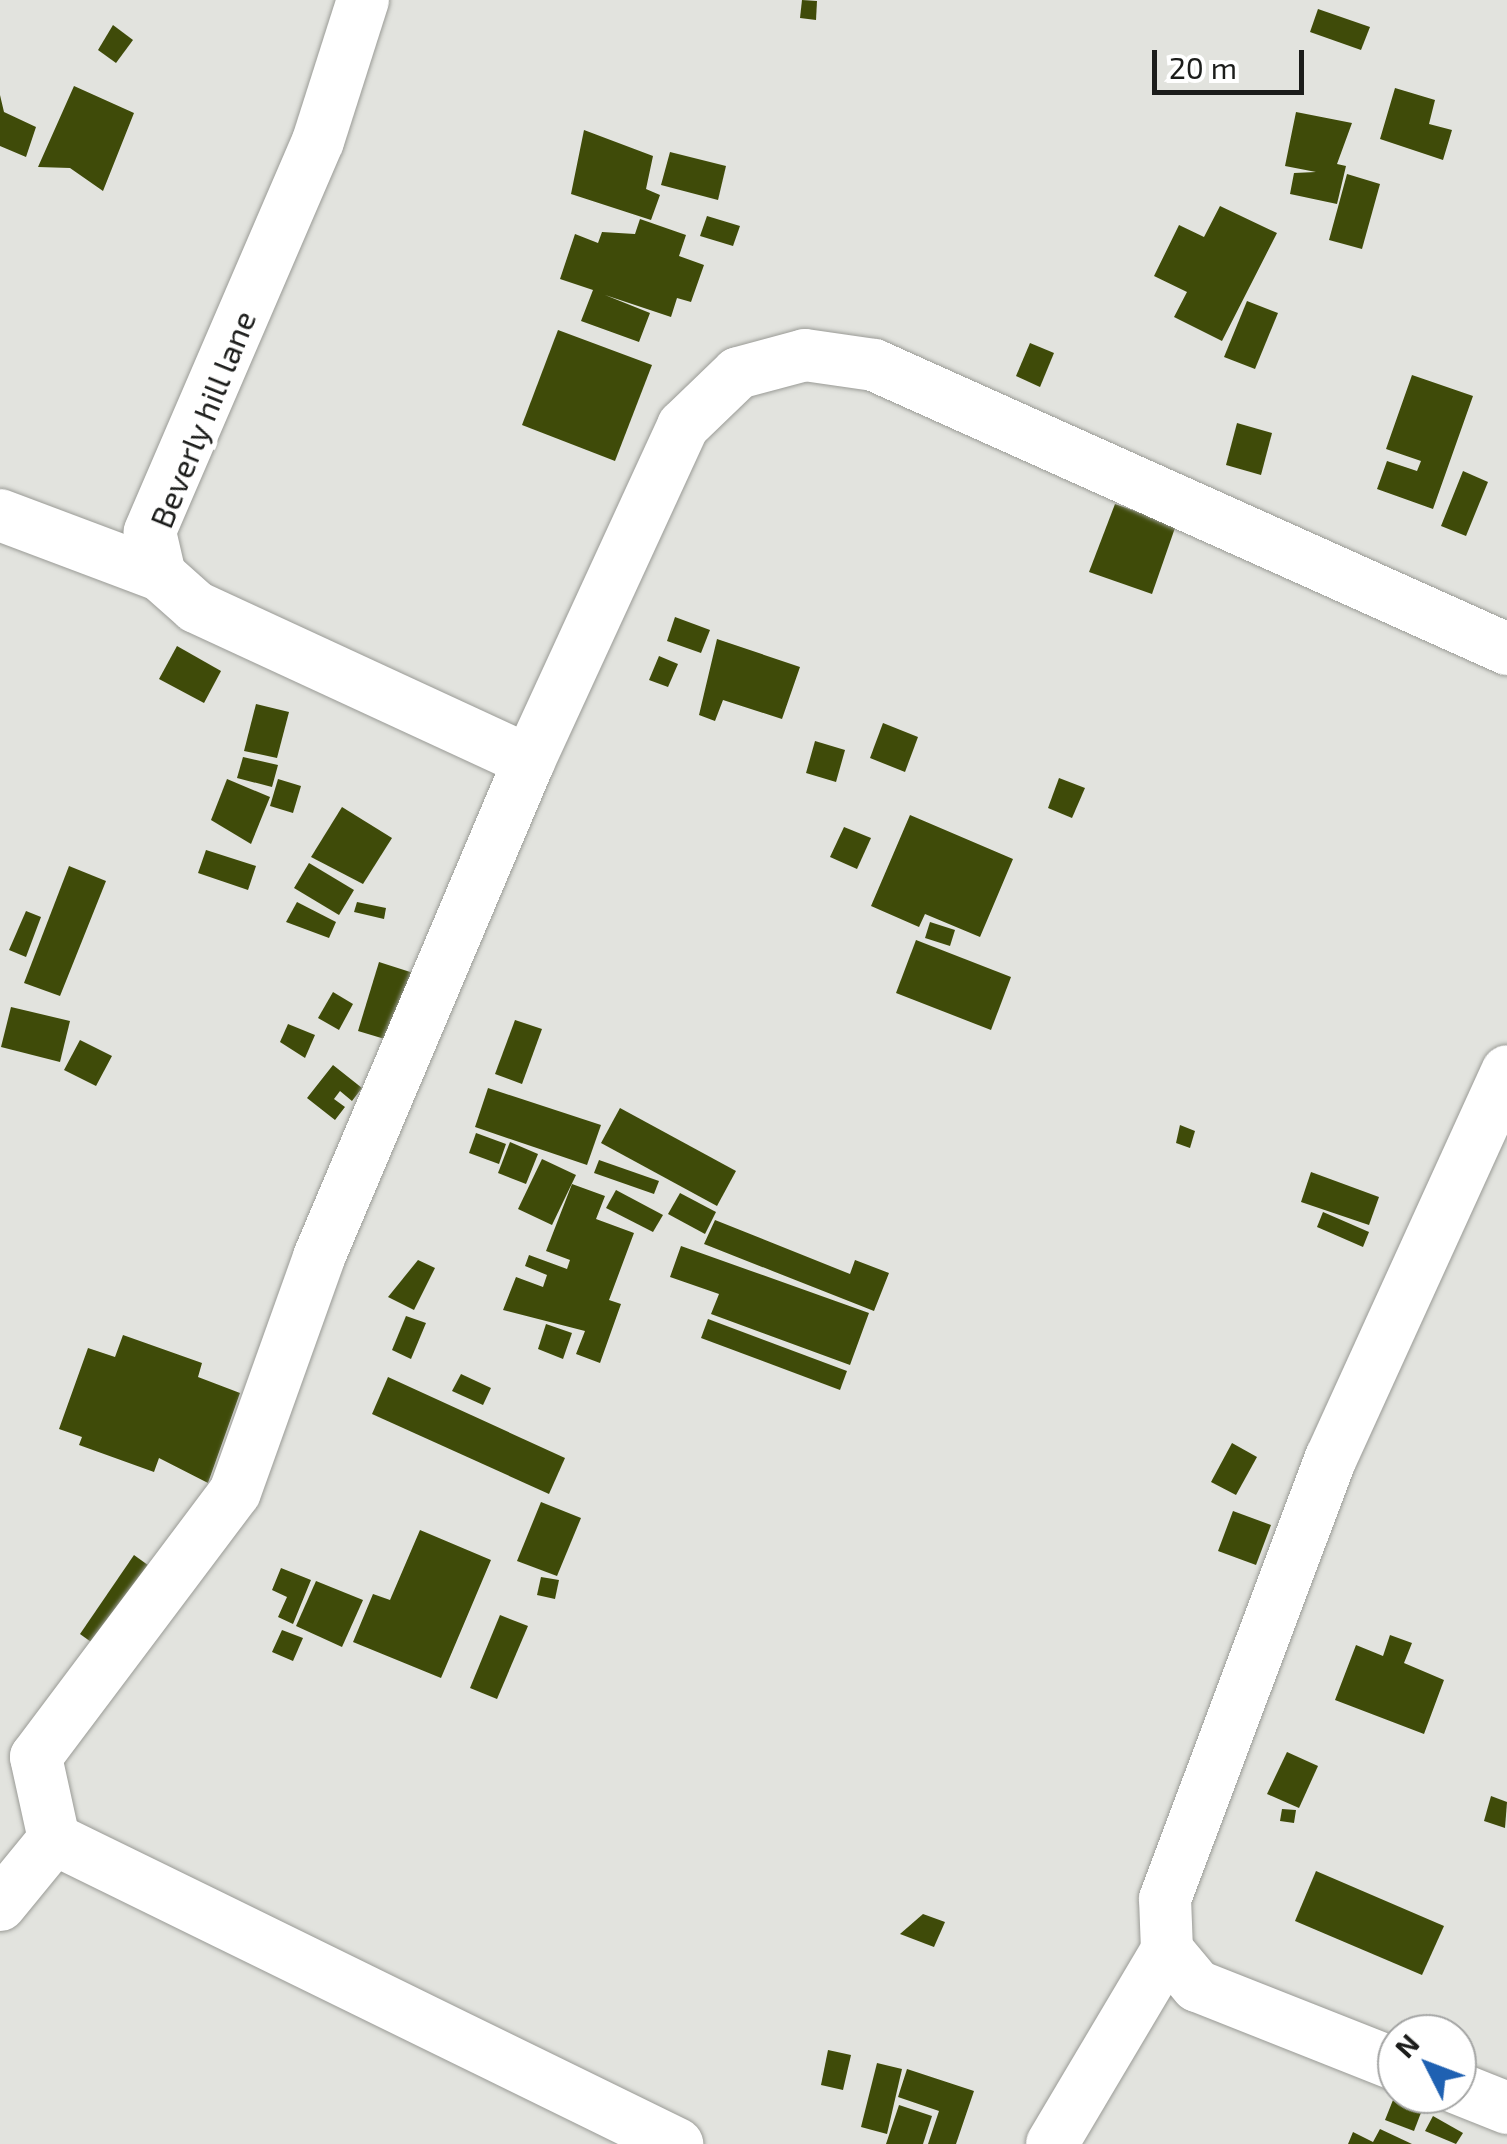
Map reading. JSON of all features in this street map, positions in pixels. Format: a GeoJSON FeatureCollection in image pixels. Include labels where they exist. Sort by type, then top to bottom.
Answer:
{"type":"FeatureCollection","features":[{"type":"Feature","properties":{"kind":"street","name":"Beverly hill lane"},"geometry":{"type":"LineString","coordinates":[[343,15],[318,141],[150,532],[160,575],[196,607],[529,762]]}},
{"type":"Feature","properties":{"kind":"street"},"geometry":{"type":"LineString","coordinates":[[677,2144],[54,1839],[18,1747],[235,1492],[319,1258],[529,762],[683,426],[738,373],[805,355],[874,365],[1507,649]]}},
{"type":"Feature","properties":{"kind":"street"},"geometry":{"type":"LineString","coordinates":[[0,514],[160,575]]}},
{"type":"Feature","properties":{"kind":"street"},"geometry":{"type":"LineString","coordinates":[[1052,2144],[1167,1950],[1165,1899],[1331,1458],[1507,1071]]}},
{"type":"Feature","properties":{"kind":"street"},"geometry":{"type":"LineString","coordinates":[[0,1905],[54,1839]]}},
{"type":"Feature","properties":{"kind":"street"},"geometry":{"type":"LineString","coordinates":[[1167,1950],[1197,1986],[1377,2057]]}},
{"type":"Feature","properties":{"kind":"street"},"geometry":{"type":"LineString","coordinates":[[1477,2096],[1507,2108]]}},
{"type":"Feature","properties":{"kind":"building"},"geometry":{"type":"Polygon","coordinates":[[[802,0],[817,1],[816,20],[800,18],[802,0]]]}},
{"type":"Feature","properties":{"kind":"building"},"geometry":{"type":"Polygon","coordinates":[[[1318,9],[1370,27],[1361,50],[1310,32],[1318,9]]]}},
{"type":"Feature","properties":{"kind":"building"},"geometry":{"type":"Polygon","coordinates":[[[113,25],[133,40],[116,63],[98,50],[113,25]]]}},
{"type":"Feature","properties":{"kind":"building"},"geometry":{"type":"Polygon","coordinates":[[[74,86],[134,113],[103,191],[70,168],[38,167],[74,86]]]}},
{"type":"Feature","properties":{"kind":"building"},"geometry":{"type":"Polygon","coordinates":[[[1395,88],[1435,100],[1429,124],[1452,130],[1443,160],[1380,139],[1395,88]]]}},
{"type":"Feature","properties":{"kind":"building"},"geometry":{"type":"Polygon","coordinates":[[[0,95],[4,112],[36,127],[26,157],[0,146],[0,95]]]}},
{"type":"Feature","properties":{"kind":"building"},"geometry":{"type":"Polygon","coordinates":[[[1296,112],[1352,123],[1337,164],[1346,166],[1337,204],[1290,194],[1294,173],[1316,172],[1285,166],[1296,112]]]}},
{"type":"Feature","properties":{"kind":"building"},"geometry":{"type":"Polygon","coordinates":[[[584,130],[653,156],[646,189],[660,195],[651,220],[571,194],[584,130]]]}},
{"type":"Feature","properties":{"kind":"building"},"geometry":{"type":"Polygon","coordinates":[[[670,152],[726,166],[718,200],[661,185],[670,152]]]}},
{"type":"Feature","properties":{"kind":"building"},"geometry":{"type":"Polygon","coordinates":[[[1347,174],[1380,184],[1362,249],[1329,240],[1347,174]]]}},
{"type":"Feature","properties":{"kind":"building"},"geometry":{"type":"Polygon","coordinates":[[[1220,206],[1277,233],[1222,341],[1174,317],[1187,292],[1154,276],[1179,225],[1204,237],[1220,206]]]}},
{"type":"Feature","properties":{"kind":"building"},"geometry":{"type":"Polygon","coordinates":[[[707,216],[740,226],[733,246],[700,236],[707,216]]]}},
{"type":"Feature","properties":{"kind":"building"},"geometry":{"type":"Polygon","coordinates":[[[640,219],[686,235],[679,256],[704,265],[691,302],[677,298],[671,317],[605,295],[650,313],[639,342],[581,321],[593,290],[560,279],[575,234],[598,243],[602,232],[635,234],[640,219]]]}},
{"type":"Feature","properties":{"kind":"building"},"geometry":{"type":"Polygon","coordinates":[[[1247,301],[1278,313],[1255,369],[1224,357],[1247,301]]]}},
{"type":"Feature","properties":{"kind":"building"},"geometry":{"type":"Polygon","coordinates":[[[558,330],[652,365],[615,461],[522,425],[558,330]]]}},
{"type":"Feature","properties":{"kind":"building"},"geometry":{"type":"Polygon","coordinates":[[[1030,343],[1054,353],[1040,387],[1016,376],[1030,343]]]}},
{"type":"Feature","properties":{"kind":"building"},"geometry":{"type":"Polygon","coordinates":[[[1412,375],[1473,396],[1433,509],[1377,489],[1387,461],[1417,471],[1421,461],[1386,449],[1412,375]]]}},
{"type":"Feature","properties":{"kind":"building"},"geometry":{"type":"Polygon","coordinates":[[[1237,423],[1272,433],[1261,475],[1226,465],[1237,423]]]}},
{"type":"Feature","properties":{"kind":"building"},"geometry":{"type":"Polygon","coordinates":[[[1463,471],[1488,482],[1466,536],[1441,526],[1463,471]]]}},
{"type":"Feature","properties":{"kind":"building"},"geometry":{"type":"Polygon","coordinates":[[[1115,504],[1176,525],[1152,594],[1089,572],[1115,504]]]}},
{"type":"Feature","properties":{"kind":"building"},"geometry":{"type":"Polygon","coordinates":[[[675,617],[710,630],[701,653],[667,641],[675,617]]]}},
{"type":"Feature","properties":{"kind":"building"},"geometry":{"type":"Polygon","coordinates":[[[717,639],[800,667],[782,719],[723,700],[715,721],[699,715],[717,639]]]}},
{"type":"Feature","properties":{"kind":"building"},"geometry":{"type":"Polygon","coordinates":[[[177,646],[221,671],[204,703],[159,679],[177,646]]]}},
{"type":"Feature","properties":{"kind":"building"},"geometry":{"type":"Polygon","coordinates":[[[659,656],[678,664],[668,687],[649,680],[659,656]]]}},
{"type":"Feature","properties":{"kind":"building"},"geometry":{"type":"Polygon","coordinates":[[[256,704],[289,712],[277,758],[244,751],[256,704]]]}},
{"type":"Feature","properties":{"kind":"building"},"geometry":{"type":"Polygon","coordinates":[[[883,723],[918,737],[905,772],[870,758],[883,723]]]}},
{"type":"Feature","properties":{"kind":"building"},"geometry":{"type":"Polygon","coordinates":[[[815,741],[845,750],[836,782],[806,773],[815,741]]]}},
{"type":"Feature","properties":{"kind":"building"},"geometry":{"type":"Polygon","coordinates":[[[243,757],[278,765],[272,787],[237,778],[243,757]]]}},
{"type":"Feature","properties":{"kind":"building"},"geometry":{"type":"Polygon","coordinates":[[[1059,778],[1085,788],[1072,818],[1048,808],[1059,778]]]}},
{"type":"Feature","properties":{"kind":"building"},"geometry":{"type":"Polygon","coordinates":[[[227,779],[270,797],[251,844],[211,820],[227,779]]]}},
{"type":"Feature","properties":{"kind":"building"},"geometry":{"type":"Polygon","coordinates":[[[278,779],[301,786],[293,813],[270,806],[278,779]]]}},
{"type":"Feature","properties":{"kind":"building"},"geometry":{"type":"Polygon","coordinates":[[[342,807],[392,838],[363,884],[311,857],[342,807]]]}},
{"type":"Feature","properties":{"kind":"building"},"geometry":{"type":"Polygon","coordinates":[[[910,815],[1013,859],[980,937],[925,914],[919,927],[871,906],[910,815]]]}},
{"type":"Feature","properties":{"kind":"building"},"geometry":{"type":"Polygon","coordinates":[[[844,827],[871,838],[857,869],[830,857],[844,827]]]}},
{"type":"Feature","properties":{"kind":"building"},"geometry":{"type":"Polygon","coordinates":[[[206,850],[256,866],[248,890],[198,873],[206,850]]]}},
{"type":"Feature","properties":{"kind":"building"},"geometry":{"type":"Polygon","coordinates":[[[309,863],[354,890],[339,915],[294,888],[309,863]]]}},
{"type":"Feature","properties":{"kind":"building"},"geometry":{"type":"Polygon","coordinates":[[[69,866],[106,881],[60,996],[24,983],[69,866]]]}},
{"type":"Feature","properties":{"kind":"building"},"geometry":{"type":"Polygon","coordinates":[[[297,902],[336,922],[329,938],[286,922],[297,902]]]}},
{"type":"Feature","properties":{"kind":"building"},"geometry":{"type":"Polygon","coordinates":[[[357,902],[386,908],[384,919],[354,912],[357,902]]]}},
{"type":"Feature","properties":{"kind":"building"},"geometry":{"type":"Polygon","coordinates":[[[26,911],[41,917],[26,957],[9,950],[26,911]]]}},
{"type":"Feature","properties":{"kind":"building"},"geometry":{"type":"Polygon","coordinates":[[[930,922],[955,930],[950,946],[925,938],[930,922]]]}},
{"type":"Feature","properties":{"kind":"building"},"geometry":{"type":"Polygon","coordinates":[[[916,940],[1011,977],[991,1030],[896,993],[916,940]]]}},
{"type":"Feature","properties":{"kind":"building"},"geometry":{"type":"Polygon","coordinates":[[[379,962],[429,978],[408,1046],[358,1031],[379,962]]]}},
{"type":"Feature","properties":{"kind":"building"},"geometry":{"type":"Polygon","coordinates":[[[333,992],[353,1004],[339,1030],[318,1018],[333,992]]]}},
{"type":"Feature","properties":{"kind":"building"},"geometry":{"type":"Polygon","coordinates":[[[11,1007],[70,1021],[60,1062],[1,1047],[11,1007]]]}},
{"type":"Feature","properties":{"kind":"building"},"geometry":{"type":"Polygon","coordinates":[[[515,1020],[542,1029],[522,1084],[495,1074],[515,1020]]]}},
{"type":"Feature","properties":{"kind":"building"},"geometry":{"type":"Polygon","coordinates":[[[288,1024],[315,1035],[305,1058],[280,1042],[288,1024]]]}},
{"type":"Feature","properties":{"kind":"building"},"geometry":{"type":"Polygon","coordinates":[[[80,1040],[112,1056],[96,1086],[64,1070],[80,1040]]]}},
{"type":"Feature","properties":{"kind":"building"},"geometry":{"type":"Polygon","coordinates":[[[333,1065],[362,1088],[352,1101],[340,1091],[334,1099],[345,1107],[335,1120],[307,1098],[333,1065]]]}},
{"type":"Feature","properties":{"kind":"building"},"geometry":{"type":"Polygon","coordinates":[[[488,1088],[601,1125],[587,1165],[475,1127],[488,1088]]]}},
{"type":"Feature","properties":{"kind":"building"},"geometry":{"type":"Polygon","coordinates":[[[620,1108],[736,1171],[717,1206],[601,1143],[620,1108]]]}},
{"type":"Feature","properties":{"kind":"building"},"geometry":{"type":"Polygon","coordinates":[[[1180,1125],[1195,1131],[1190,1148],[1176,1143],[1180,1125]]]}},
{"type":"Feature","properties":{"kind":"building"},"geometry":{"type":"Polygon","coordinates":[[[476,1133],[506,1144],[499,1164],[469,1153],[476,1133]]]}},
{"type":"Feature","properties":{"kind":"building"},"geometry":{"type":"Polygon","coordinates":[[[510,1142],[538,1154],[526,1184],[498,1173],[510,1142]]]}},
{"type":"Feature","properties":{"kind":"building"},"geometry":{"type":"Polygon","coordinates":[[[542,1159],[576,1175],[552,1225],[518,1209],[542,1159]]]}},
{"type":"Feature","properties":{"kind":"building"},"geometry":{"type":"Polygon","coordinates":[[[599,1160],[659,1181],[654,1194],[594,1173],[599,1160]]]}},
{"type":"Feature","properties":{"kind":"building"},"geometry":{"type":"Polygon","coordinates":[[[1311,1172],[1379,1197],[1369,1225],[1301,1202],[1311,1172]]]}},
{"type":"Feature","properties":{"kind":"building"},"geometry":{"type":"Polygon","coordinates":[[[572,1184],[605,1196],[596,1219],[634,1233],[609,1300],[621,1304],[600,1363],[576,1354],[585,1331],[503,1310],[516,1277],[543,1287],[547,1275],[525,1266],[529,1255],[567,1269],[570,1260],[546,1251],[572,1184]]]}},
{"type":"Feature","properties":{"kind":"building"},"geometry":{"type":"Polygon","coordinates":[[[616,1190],[663,1215],[653,1232],[606,1208],[616,1190]]]}},
{"type":"Feature","properties":{"kind":"building"},"geometry":{"type":"Polygon","coordinates":[[[680,1193],[716,1212],[705,1234],[668,1214],[680,1193]]]}},
{"type":"Feature","properties":{"kind":"building"},"geometry":{"type":"Polygon","coordinates":[[[1323,1212],[1369,1232],[1363,1247],[1317,1227],[1323,1212]]]}},
{"type":"Feature","properties":{"kind":"building"},"geometry":{"type":"Polygon","coordinates":[[[715,1220],[850,1274],[855,1260],[889,1273],[874,1311],[704,1244],[715,1220]]]}},
{"type":"Feature","properties":{"kind":"building"},"geometry":{"type":"Polygon","coordinates":[[[681,1246],[869,1313],[850,1365],[711,1314],[719,1294],[670,1277],[681,1246]]]}},
{"type":"Feature","properties":{"kind":"building"},"geometry":{"type":"Polygon","coordinates":[[[418,1260],[435,1268],[414,1310],[388,1297],[418,1260]]]}},
{"type":"Feature","properties":{"kind":"building"},"geometry":{"type":"Polygon","coordinates":[[[406,1316],[426,1323],[411,1359],[392,1350],[406,1316]]]}},
{"type":"Feature","properties":{"kind":"building"},"geometry":{"type":"Polygon","coordinates":[[[708,1319],[847,1371],[840,1390],[701,1338],[708,1319]]]}},
{"type":"Feature","properties":{"kind":"building"},"geometry":{"type":"Polygon","coordinates":[[[546,1324],[572,1333],[563,1359],[538,1349],[546,1324]]]}},
{"type":"Feature","properties":{"kind":"building"},"geometry":{"type":"Polygon","coordinates":[[[123,1335],[202,1363],[198,1377],[240,1393],[208,1483],[159,1458],[154,1472],[79,1445],[82,1437],[59,1429],[88,1348],[115,1357],[123,1335]]]}},
{"type":"Feature","properties":{"kind":"building"},"geometry":{"type":"Polygon","coordinates":[[[461,1374],[491,1388],[483,1405],[452,1391],[461,1374]]]}},
{"type":"Feature","properties":{"kind":"building"},"geometry":{"type":"Polygon","coordinates":[[[388,1377],[565,1458],[549,1494],[372,1414],[388,1377]]]}},
{"type":"Feature","properties":{"kind":"building"},"geometry":{"type":"Polygon","coordinates":[[[1232,1443],[1257,1457],[1236,1495],[1211,1482],[1232,1443]]]}},
{"type":"Feature","properties":{"kind":"building"},"geometry":{"type":"Polygon","coordinates":[[[541,1502],[581,1518],[557,1576],[517,1561],[541,1502]]]}},
{"type":"Feature","properties":{"kind":"building"},"geometry":{"type":"Polygon","coordinates":[[[1233,1511],[1271,1525],[1256,1565],[1218,1551],[1233,1511]]]}},
{"type":"Feature","properties":{"kind":"building"},"geometry":{"type":"Polygon","coordinates":[[[420,1530],[491,1560],[441,1678],[353,1642],[373,1594],[390,1600],[420,1530]]]}},
{"type":"Feature","properties":{"kind":"building"},"geometry":{"type":"Polygon","coordinates":[[[134,1555],[152,1568],[98,1647],[80,1634],[134,1555]]]}},
{"type":"Feature","properties":{"kind":"building"},"geometry":{"type":"Polygon","coordinates":[[[281,1568],[311,1580],[293,1624],[278,1617],[287,1597],[272,1590],[281,1568]]]}},
{"type":"Feature","properties":{"kind":"building"},"geometry":{"type":"Polygon","coordinates":[[[541,1577],[559,1580],[555,1599],[537,1595],[541,1577]]]}},
{"type":"Feature","properties":{"kind":"building"},"geometry":{"type":"Polygon","coordinates":[[[316,1581],[363,1600],[342,1647],[296,1626],[316,1581]]]}},
{"type":"Feature","properties":{"kind":"building"},"geometry":{"type":"Polygon","coordinates":[[[500,1615],[528,1626],[497,1699],[470,1688],[500,1615]]]}},
{"type":"Feature","properties":{"kind":"building"},"geometry":{"type":"Polygon","coordinates":[[[282,1630],[303,1638],[293,1661],[272,1652],[282,1630]]]}},
{"type":"Feature","properties":{"kind":"building"},"geometry":{"type":"Polygon","coordinates":[[[1390,1635],[1412,1643],[1404,1663],[1444,1680],[1424,1734],[1335,1700],[1356,1645],[1383,1656],[1390,1635]]]}},
{"type":"Feature","properties":{"kind":"building"},"geometry":{"type":"Polygon","coordinates":[[[1287,1752],[1318,1766],[1299,1808],[1267,1794],[1287,1752]]]}},
{"type":"Feature","properties":{"kind":"building"},"geometry":{"type":"Polygon","coordinates":[[[1491,1796],[1507,1802],[1505,1828],[1484,1821],[1491,1796]]]}},
{"type":"Feature","properties":{"kind":"building"},"geometry":{"type":"Polygon","coordinates":[[[1282,1809],[1296,1810],[1294,1823],[1280,1821],[1282,1809]]]}},
{"type":"Feature","properties":{"kind":"building"},"geometry":{"type":"Polygon","coordinates":[[[1316,1871],[1444,1926],[1422,1975],[1295,1921],[1316,1871]]]}},
{"type":"Feature","properties":{"kind":"building"},"geometry":{"type":"Polygon","coordinates":[[[923,1914],[945,1922],[934,1947],[900,1934],[923,1914]]]}},
{"type":"Feature","properties":{"kind":"building"},"geometry":{"type":"Polygon","coordinates":[[[828,2050],[851,2055],[843,2090],[821,2085],[828,2050]]]}},
{"type":"Feature","properties":{"kind":"building"},"geometry":{"type":"Polygon","coordinates":[[[877,2063],[902,2069],[887,2134],[861,2127],[877,2063]]]}},
{"type":"Feature","properties":{"kind":"building"},"geometry":{"type":"Polygon","coordinates":[[[907,2069],[974,2091],[956,2144],[928,2144],[939,2111],[898,2097],[907,2069]]]}},
{"type":"Feature","properties":{"kind":"building"},"geometry":{"type":"Polygon","coordinates":[[[899,2105],[932,2116],[923,2144],[886,2144],[899,2105]]]}},
{"type":"Feature","properties":{"kind":"building"},"geometry":{"type":"Polygon","coordinates":[[[1387,2114],[1420,2114],[1414,2131],[1385,2120],[1387,2114]]]}},
{"type":"Feature","properties":{"kind":"building"},"geometry":{"type":"Polygon","coordinates":[[[1433,2116],[1463,2133],[1456,2144],[1425,2131],[1433,2116]]]}},
{"type":"Feature","properties":{"kind":"building"},"geometry":{"type":"Polygon","coordinates":[[[1380,2129],[1412,2144],[1348,2144],[1353,2132],[1373,2142],[1380,2129]]]}}]}
